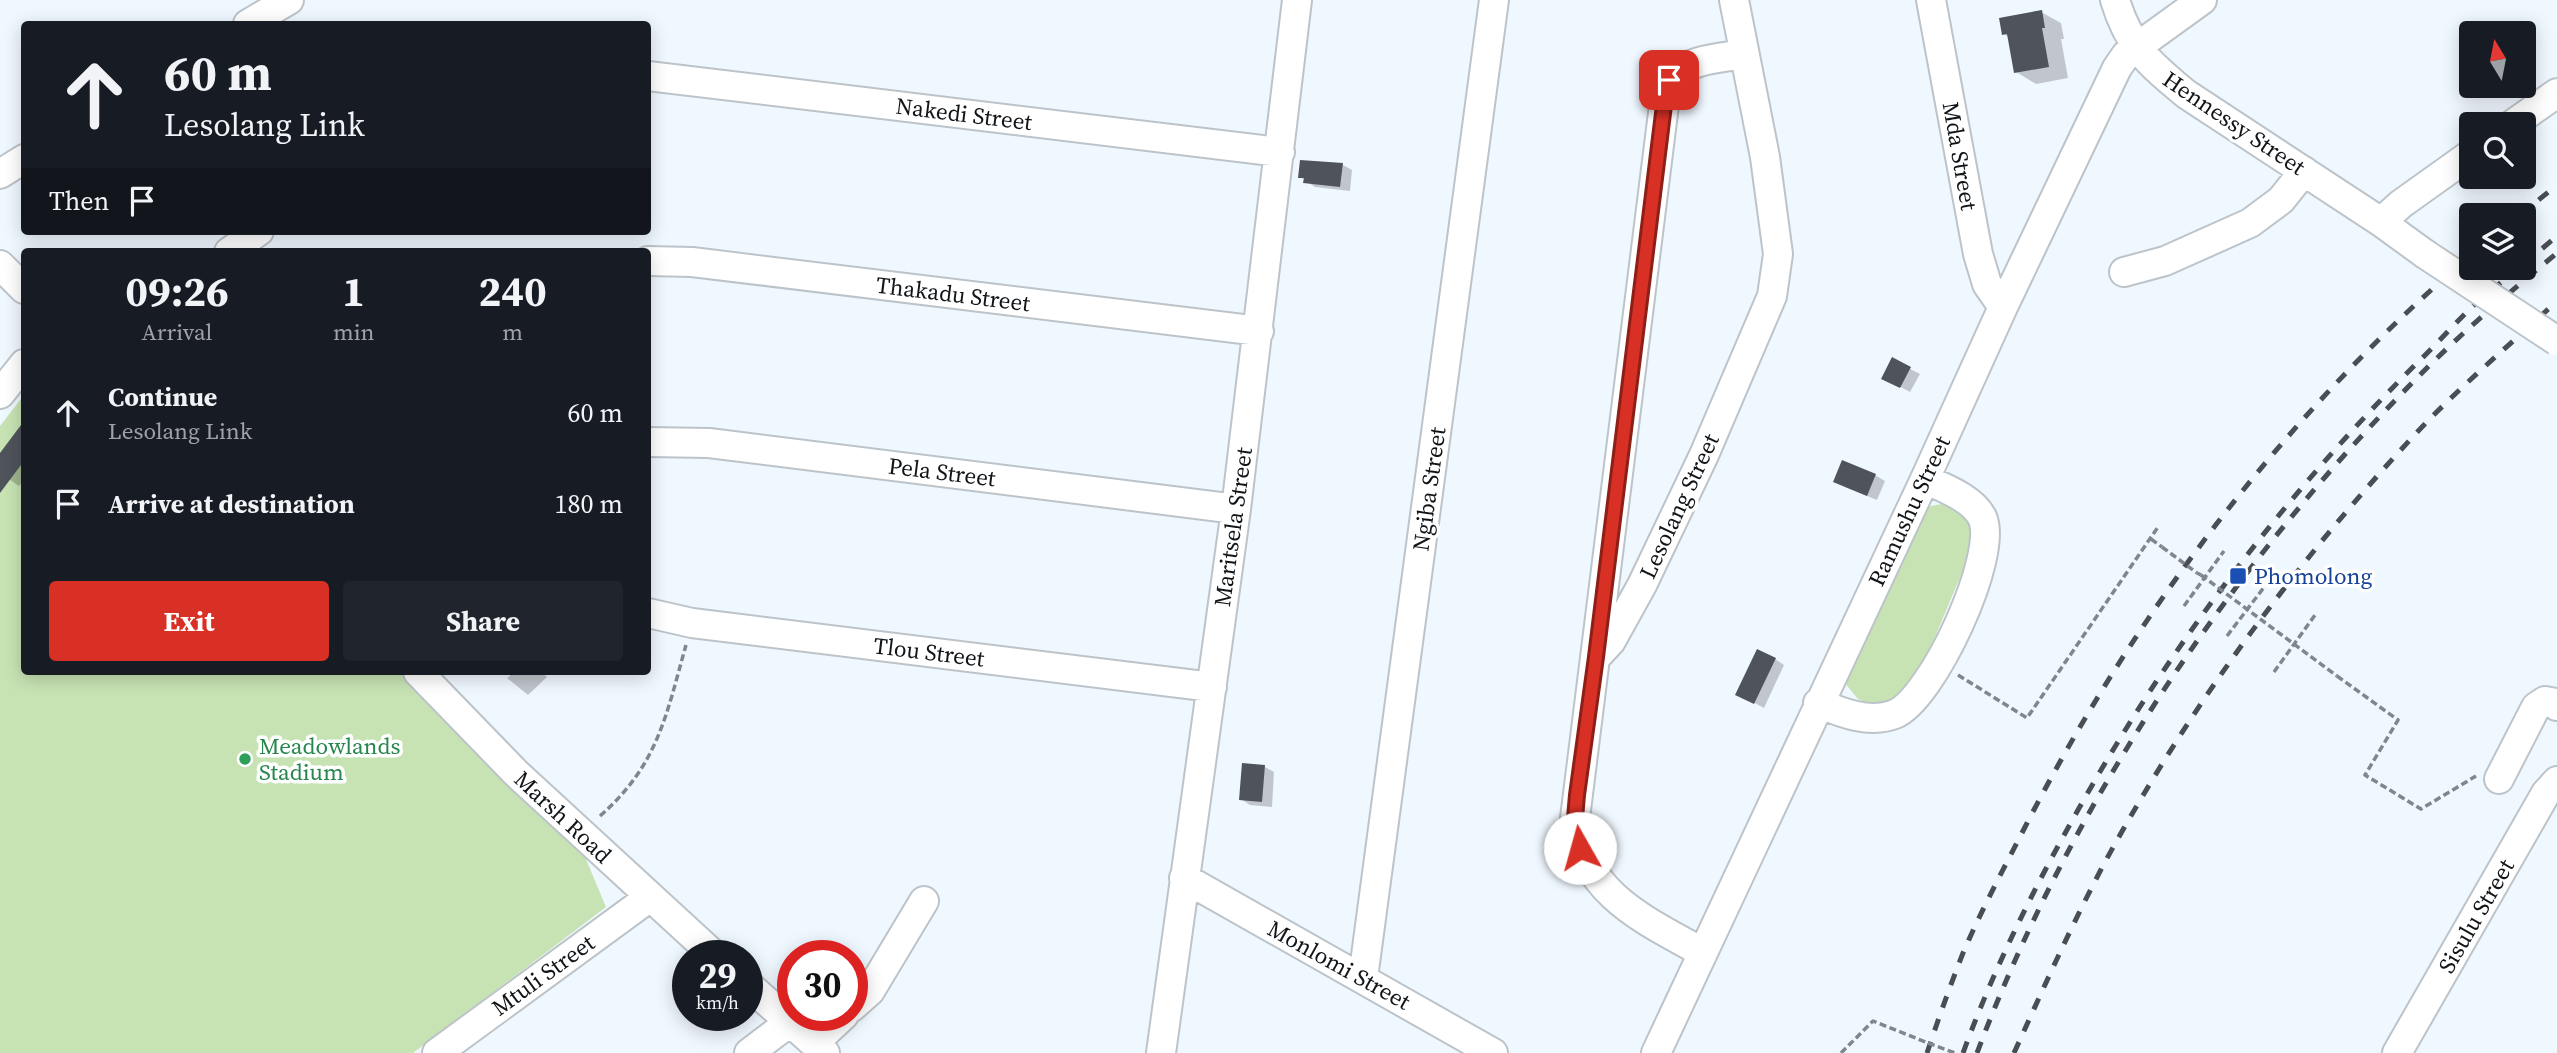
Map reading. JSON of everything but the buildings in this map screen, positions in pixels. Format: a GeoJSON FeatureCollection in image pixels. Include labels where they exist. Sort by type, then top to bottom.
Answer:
{"type":"FeatureCollection","features":[{"type":"Feature","properties":{"kind":"street"},"geometry":{"type":"LineString","coordinates":[[253,21],[289,0]]}},
{"type":"Feature","properties":{"kind":"street","name":"Maritsela Street"},"geometry":{"type":"LineString","coordinates":[[1160,1053],[1236,509],[1297,0]]}},
{"type":"Feature","properties":{"kind":"street","name":"Ngiba Street"},"geometry":{"type":"LineString","coordinates":[[1363,978],[1494,0]]}},
{"type":"Feature","properties":{"kind":"street","name":"Lesolang Street"},"geometry":{"type":"LineString","coordinates":[[1596,657],[1611,641],[1642,585],[1704,455],[1772,296],[1778,254],[1765,157],[1734,0]]}},
{"type":"Feature","properties":{"kind":"street","name":"Mda Street"},"geometry":{"type":"LineString","coordinates":[[1931,0],[1978,254],[1987,284],[2003,307]]}},
{"type":"Feature","properties":{"kind":"street","name":"Hennessy Street"},"geometry":{"type":"LineString","coordinates":[[2115,0],[2136,48],[2186,94],[2557,341]]}},
{"type":"Feature","properties":{"kind":"street","name":"Ramushu Street"},"geometry":{"type":"LineString","coordinates":[[1656,1053],[2117,68],[2126,55],[2202,0]]}},
{"type":"Feature","properties":{"kind":"street"},"geometry":{"type":"LineString","coordinates":[[1702,952],[1660,929],[1610,894],[1595,877],[1580,848],[1575,818],[1666,89],[1669,80],[1682,68],[1744,54]]}},
{"type":"Feature","properties":{"kind":"street","name":"Nakedi Street"},"geometry":{"type":"LineString","coordinates":[[651,76],[1280,152]]}},
{"type":"Feature","properties":{"kind":"street"},"geometry":{"type":"LineString","coordinates":[[2530,112],[2557,93]]}},
{"type":"Feature","properties":{"kind":"street"},"geometry":{"type":"LineString","coordinates":[[0,174],[21,161]]}},
{"type":"Feature","properties":{"kind":"street"},"geometry":{"type":"LineString","coordinates":[[2381,222],[2400,204],[2459,162]]}},
{"type":"Feature","properties":{"kind":"street"},"geometry":{"type":"LineString","coordinates":[[2124,272],[2165,261],[2250,223],[2281,200],[2304,171]]}},
{"type":"Feature","properties":{"kind":"street","name":"Thakadu Street"},"geometry":{"type":"LineString","coordinates":[[651,261],[706,264],[1259,331]]}},
{"type":"Feature","properties":{"kind":"street"},"geometry":{"type":"LineString","coordinates":[[0,265],[21,286]]}},
{"type":"Feature","properties":{"kind":"street"},"geometry":{"type":"LineString","coordinates":[[0,394],[21,368]]}},
{"type":"Feature","properties":{"kind":"street","name":"Pela Street"},"geometry":{"type":"LineString","coordinates":[[651,442],[709,443],[1236,509]]}},
{"type":"Feature","properties":{"kind":"street"},"geometry":{"type":"LineString","coordinates":[[1818,703],[1855,716],[1876,719],[1896,714],[1911,705],[1940,664],[1981,568],[1986,546],[1986,528],[1973,506],[1951,491],[1925,480]]}},
{"type":"Feature","properties":{"kind":"street","name":"Tlou Street"},"geometry":{"type":"LineString","coordinates":[[651,614],[692,623],[1212,687]]}},
{"type":"Feature","properties":{"kind":"street","name":"Marsh Road"},"geometry":{"type":"LineString","coordinates":[[421,675],[516,773],[697,940]]}},
{"type":"Feature","properties":{"kind":"street"},"geometry":{"type":"LineString","coordinates":[[2498,779],[2536,707],[2545,701],[2557,706]]}},
{"type":"Feature","properties":{"kind":"street","name":"Sisulu Street"},"geometry":{"type":"LineString","coordinates":[[2397,1053],[2546,793],[2557,781]]}},
{"type":"Feature","properties":{"kind":"street","name":"Monlomi Street"},"geometry":{"type":"LineString","coordinates":[[1184,878],[1493,1053]]}},
{"type":"Feature","properties":{"kind":"street","name":"Mtuli Street"},"geometry":{"type":"LineString","coordinates":[[437,1053],[650,897]]}},
{"type":"Feature","properties":{"kind":"street"},"geometry":{"type":"LineString","coordinates":[[868,993],[924,901]]}},
{"type":"Feature","properties":{"kind":"street"},"geometry":{"type":"LineString","coordinates":[[763,998],[777,1011]]}},
{"type":"Feature","properties":{"kind":"street"},"geometry":{"type":"LineString","coordinates":[[749,1053],[778,1031]]}},
{"type":"Feature","properties":{"kind":"street"},"geometry":{"type":"LineString","coordinates":[[800,1031],[820,1048],[832,1031]]}},
{"type":"Feature","properties":{"kind":"path"},"geometry":{"type":"LineString","coordinates":[[1940,664],[2027,718],[2158,527]]}},
{"type":"Feature","properties":{"kind":"path"},"geometry":{"type":"LineString","coordinates":[[2151,538],[2398,720],[2365,775],[2421,809],[2478,775],[2498,779]]}},
{"type":"Feature","properties":{"kind":"path"},"geometry":{"type":"LineString","coordinates":[[2184,606],[2224,551]]}},
{"type":"Feature","properties":{"kind":"path"},"geometry":{"type":"LineString","coordinates":[[2227,636],[2268,582]]}},
{"type":"Feature","properties":{"kind":"path"},"geometry":{"type":"LineString","coordinates":[[2274,672],[2315,615]]}},
{"type":"Feature","properties":{"kind":"path"},"geometry":{"type":"LineString","coordinates":[[580,834],[613,804],[651,754],[661,731],[692,623]]}},
{"type":"Feature","properties":{"kind":"path"},"geometry":{"type":"LineString","coordinates":[[1841,1053],[1873,1021],[1955,1053]]}},
{"type":"Feature","properties":{"kind":"green space","name":"Meadowlands Stadium"},"geometry":{"type":"Polygon","coordinates":[[[21,399],[21,675],[402,675],[580,845],[606,907],[413,1053],[0,1053],[0,426],[21,399]]]}},
{"type":"Feature","properties":{"kind":"green space"},"geometry":{"type":"Polygon","coordinates":[[[1948,503],[1965,513],[1977,537],[1911,694],[1885,710],[1858,699],[1844,682],[1925,507],[1948,503]]]}},
{"type":"Feature","properties":{"kind":"railway"},"geometry":{"type":"LineString","coordinates":[[2535,203],[2557,185]]}},
{"type":"Feature","properties":{"kind":"railway"},"geometry":{"type":"LineString","coordinates":[[2536,254],[2557,236]]}},
{"type":"Feature","properties":{"kind":"railway"},"geometry":{"type":"LineString","coordinates":[[1977,1053],[2015,960],[2059,869],[2108,779],[2221,607],[2284,526],[2350,449],[2419,376],[2504,297],[2557,253]]}},
{"type":"Feature","properties":{"kind":"railway"},"geometry":{"type":"LineString","coordinates":[[1927,1053],[1963,953],[2024,829],[2067,749],[2165,594],[2219,520],[2277,449],[2403,316],[2459,266]]}},
{"type":"Feature","properties":{"kind":"railway"},"geometry":{"type":"LineString","coordinates":[[1963,1053],[2001,959],[2062,839],[2113,749],[2190,632],[2274,521],[2319,468],[2474,305],[2504,280]]}},
{"type":"Feature","properties":{"kind":"railway"},"geometry":{"type":"LineString","coordinates":[[2014,1053],[2069,933],[2138,803],[2211,689],[2250,634],[2333,528],[2422,427],[2557,301]]}},
{"type":"Feature","properties":{"kind":"place","name":"Phomolong"},"geometry":{"type":"Point","coordinates":[2238,576]}},
{"type":"Feature","properties":{"kind":"place","name":"Meadowlands Stadium"},"geometry":{"type":"Point","coordinates":[245,759]}},
{"type":"Feature","properties":{"kind":"route"},"geometry":{"type":"LineString","coordinates":[[1580,848],[1575,818],[1577,795],[1669,80]]}}]}
